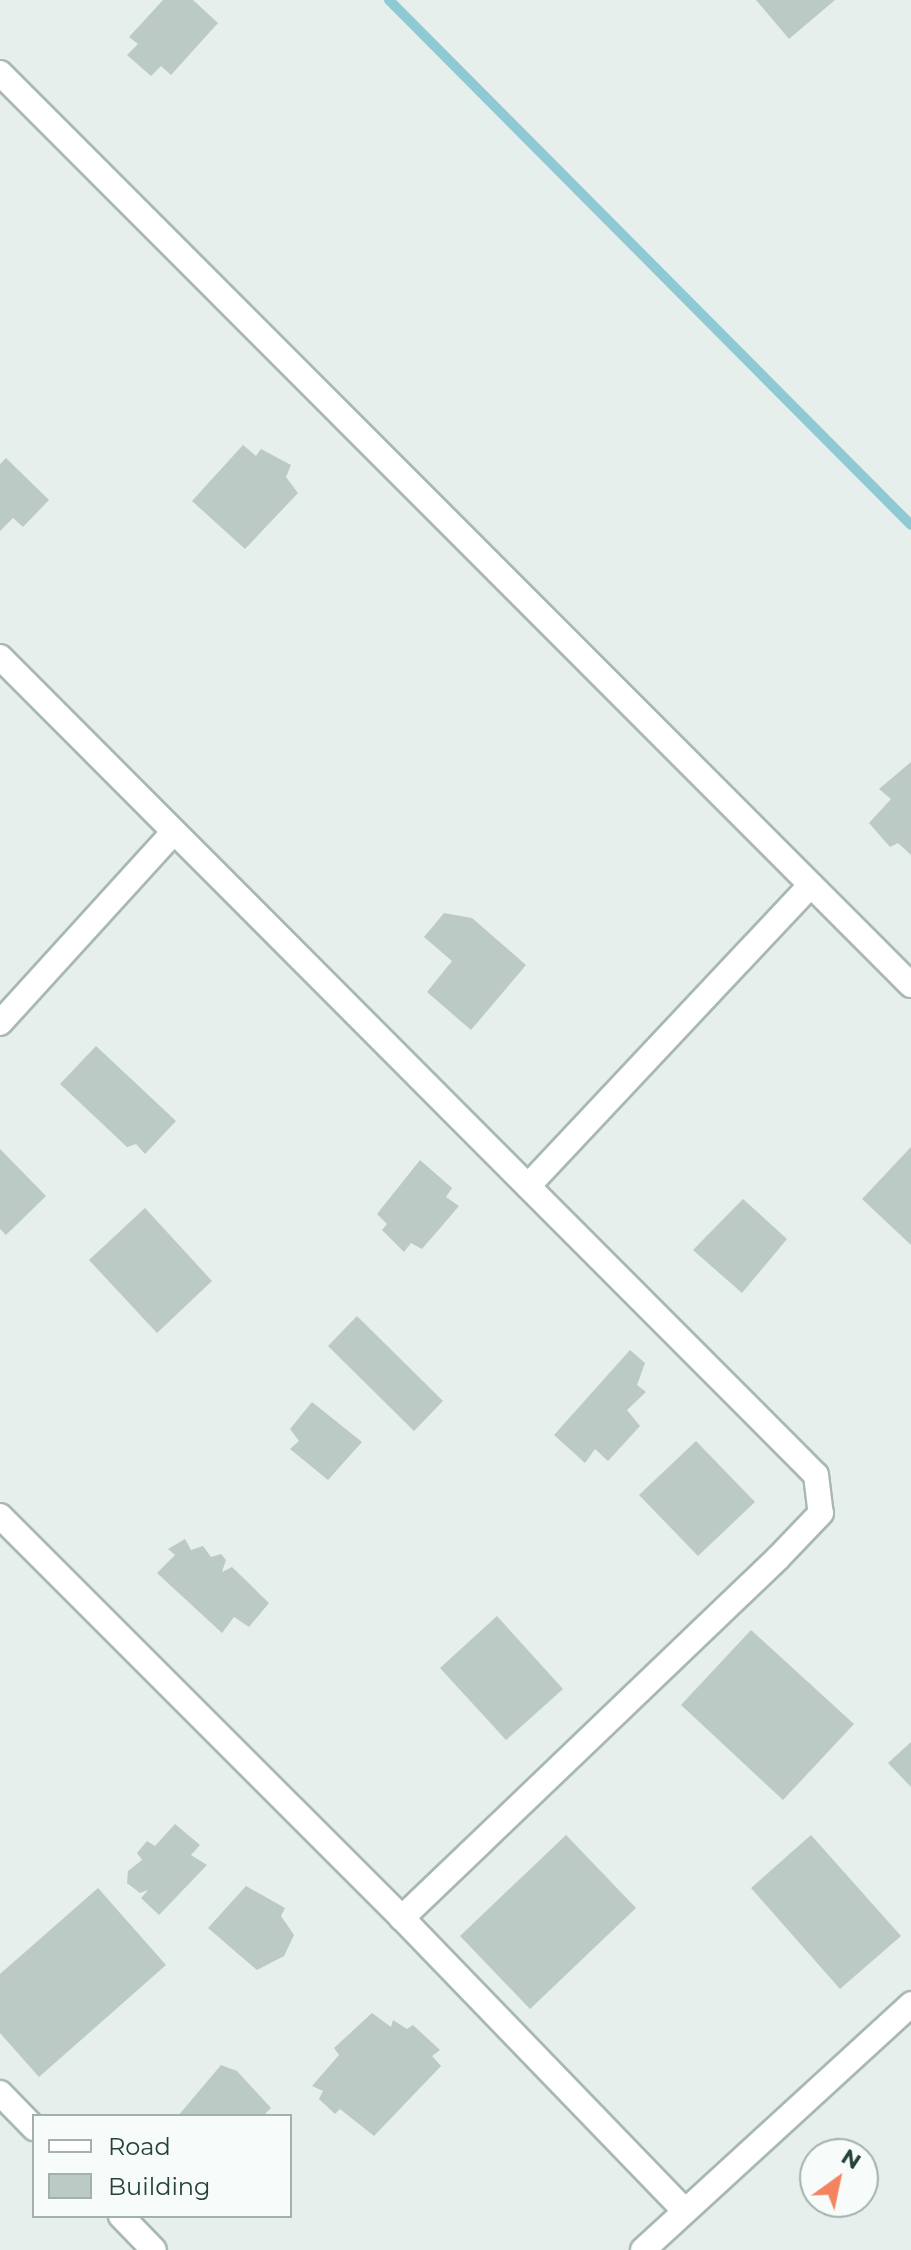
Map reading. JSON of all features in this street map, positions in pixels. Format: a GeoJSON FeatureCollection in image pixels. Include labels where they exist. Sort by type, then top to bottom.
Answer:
{"type":"FeatureCollection","features":[{"type":"Feature","properties":{"kind":"street"},"geometry":{"type":"LineString","coordinates":[[0,73],[911,985]]}},
{"type":"Feature","properties":{"kind":"street"},"geometry":{"type":"LineString","coordinates":[[0,657],[816,1475],[821,1513],[402,1918]]}},
{"type":"Feature","properties":{"kind":"street"},"geometry":{"type":"LineString","coordinates":[[0,1023],[174,832]]}},
{"type":"Feature","properties":{"kind":"street"},"geometry":{"type":"LineString","coordinates":[[528,1186],[811,885]]}},
{"type":"Feature","properties":{"kind":"street"},"geometry":{"type":"LineString","coordinates":[[0,1516],[402,1918],[685,2211]]}},
{"type":"Feature","properties":{"kind":"street"},"geometry":{"type":"LineString","coordinates":[[643,2250],[911,2004]]}},
{"type":"Feature","properties":{"kind":"street"},"geometry":{"type":"LineString","coordinates":[[0,2093],[32,2126]]}},
{"type":"Feature","properties":{"kind":"street"},"geometry":{"type":"LineString","coordinates":[[123,2218],[154,2250]]}},
{"type":"Feature","properties":{"kind":"building"},"geometry":{"type":"Polygon","coordinates":[[[163,0],[193,0],[218,23],[171,75],[161,66],[151,76],[127,55],[138,44],[129,37],[163,0]]]}},
{"type":"Feature","properties":{"kind":"building"},"geometry":{"type":"Polygon","coordinates":[[[756,0],[835,0],[789,39],[756,0]]]}},
{"type":"Feature","properties":{"kind":"building"},"geometry":{"type":"Polygon","coordinates":[[[243,445],[256,456],[261,449],[291,465],[286,477],[298,493],[245,549],[192,501],[243,445]]]}},
{"type":"Feature","properties":{"kind":"building"},"geometry":{"type":"Polygon","coordinates":[[[6,458],[49,500],[23,527],[13,518],[0,531],[0,464],[6,458]]]}},
{"type":"Feature","properties":{"kind":"building"},"geometry":{"type":"Polygon","coordinates":[[[911,762],[911,855],[898,843],[890,847],[869,823],[891,799],[879,789],[911,762]]]}},
{"type":"Feature","properties":{"kind":"building"},"geometry":{"type":"Polygon","coordinates":[[[444,913],[472,918],[526,965],[471,1030],[427,992],[452,961],[424,937],[444,913]]]}},
{"type":"Feature","properties":{"kind":"building"},"geometry":{"type":"Polygon","coordinates":[[[96,1046],[176,1121],[145,1154],[136,1144],[127,1147],[60,1084],[96,1046]]]}},
{"type":"Feature","properties":{"kind":"building"},"geometry":{"type":"Polygon","coordinates":[[[911,1147],[911,1245],[862,1199],[911,1147]]]}},
{"type":"Feature","properties":{"kind":"building"},"geometry":{"type":"Polygon","coordinates":[[[0,1149],[46,1196],[6,1235],[0,1229],[0,1149]]]}},
{"type":"Feature","properties":{"kind":"building"},"geometry":{"type":"Polygon","coordinates":[[[420,1160],[452,1188],[446,1197],[459,1206],[422,1249],[411,1243],[404,1252],[382,1230],[387,1224],[377,1214],[420,1160]]]}},
{"type":"Feature","properties":{"kind":"building"},"geometry":{"type":"Polygon","coordinates":[[[743,1199],[787,1239],[742,1293],[693,1250],[743,1199]]]}},
{"type":"Feature","properties":{"kind":"building"},"geometry":{"type":"Polygon","coordinates":[[[145,1208],[212,1281],[157,1333],[89,1260],[145,1208]]]}},
{"type":"Feature","properties":{"kind":"building"},"geometry":{"type":"Polygon","coordinates":[[[357,1316],[443,1401],[414,1431],[328,1346],[357,1316]]]}},
{"type":"Feature","properties":{"kind":"building"},"geometry":{"type":"Polygon","coordinates":[[[630,1350],[645,1363],[637,1385],[646,1392],[627,1410],[640,1426],[608,1461],[595,1449],[585,1463],[554,1435],[630,1350]]]}},
{"type":"Feature","properties":{"kind":"building"},"geometry":{"type":"Polygon","coordinates":[[[312,1402],[362,1442],[328,1480],[290,1449],[299,1441],[290,1429],[312,1402]]]}},
{"type":"Feature","properties":{"kind":"building"},"geometry":{"type":"Polygon","coordinates":[[[696,1441],[755,1502],[698,1556],[639,1495],[696,1441]]]}},
{"type":"Feature","properties":{"kind":"building"},"geometry":{"type":"Polygon","coordinates":[[[185,1539],[191,1550],[203,1546],[211,1557],[221,1554],[226,1560],[222,1572],[232,1567],[269,1603],[249,1627],[234,1617],[222,1633],[157,1573],[175,1555],[168,1549],[185,1539]]]}},
{"type":"Feature","properties":{"kind":"building"},"geometry":{"type":"Polygon","coordinates":[[[497,1616],[563,1689],[506,1740],[440,1668],[497,1616]]]}},
{"type":"Feature","properties":{"kind":"building"},"geometry":{"type":"Polygon","coordinates":[[[751,1630],[854,1724],[783,1800],[681,1705],[751,1630]]]}},
{"type":"Feature","properties":{"kind":"building"},"geometry":{"type":"Polygon","coordinates":[[[911,1742],[911,1787],[888,1763],[911,1742]]]}},
{"type":"Feature","properties":{"kind":"building"},"geometry":{"type":"Polygon","coordinates":[[[175,1824],[200,1845],[191,1855],[207,1865],[159,1915],[141,1898],[148,1890],[140,1893],[127,1883],[128,1871],[142,1860],[137,1853],[147,1841],[155,1846],[175,1824]]]}},
{"type":"Feature","properties":{"kind":"building"},"geometry":{"type":"Polygon","coordinates":[[[566,1835],[636,1908],[530,2009],[460,1936],[566,1835]]]}},
{"type":"Feature","properties":{"kind":"building"},"geometry":{"type":"Polygon","coordinates":[[[811,1835],[901,1936],[840,1989],[751,1888],[811,1835]]]}},
{"type":"Feature","properties":{"kind":"building"},"geometry":{"type":"Polygon","coordinates":[[[246,1886],[285,1908],[281,1916],[294,1935],[284,1956],[257,1970],[208,1928],[246,1886]]]}},
{"type":"Feature","properties":{"kind":"building"},"geometry":{"type":"Polygon","coordinates":[[[98,1888],[166,1965],[39,2077],[0,2033],[0,1974],[98,1888]]]}},
{"type":"Feature","properties":{"kind":"building"},"geometry":{"type":"Polygon","coordinates":[[[372,2013],[391,2027],[393,2020],[407,2029],[413,2025],[440,2050],[432,2056],[441,2066],[374,2136],[340,2109],[335,2114],[319,2099],[323,2091],[312,2086],[339,2055],[334,2048],[372,2013]]]}},
{"type":"Feature","properties":{"kind":"building"},"geometry":{"type":"Polygon","coordinates":[[[221,2065],[237,2071],[271,2108],[265,2114],[180,2114],[221,2065]]]}},
{"type":"Feature","properties":{"kind":"waterway"},"geometry":{"type":"LineString","coordinates":[[389,0],[911,525]]}}]}
